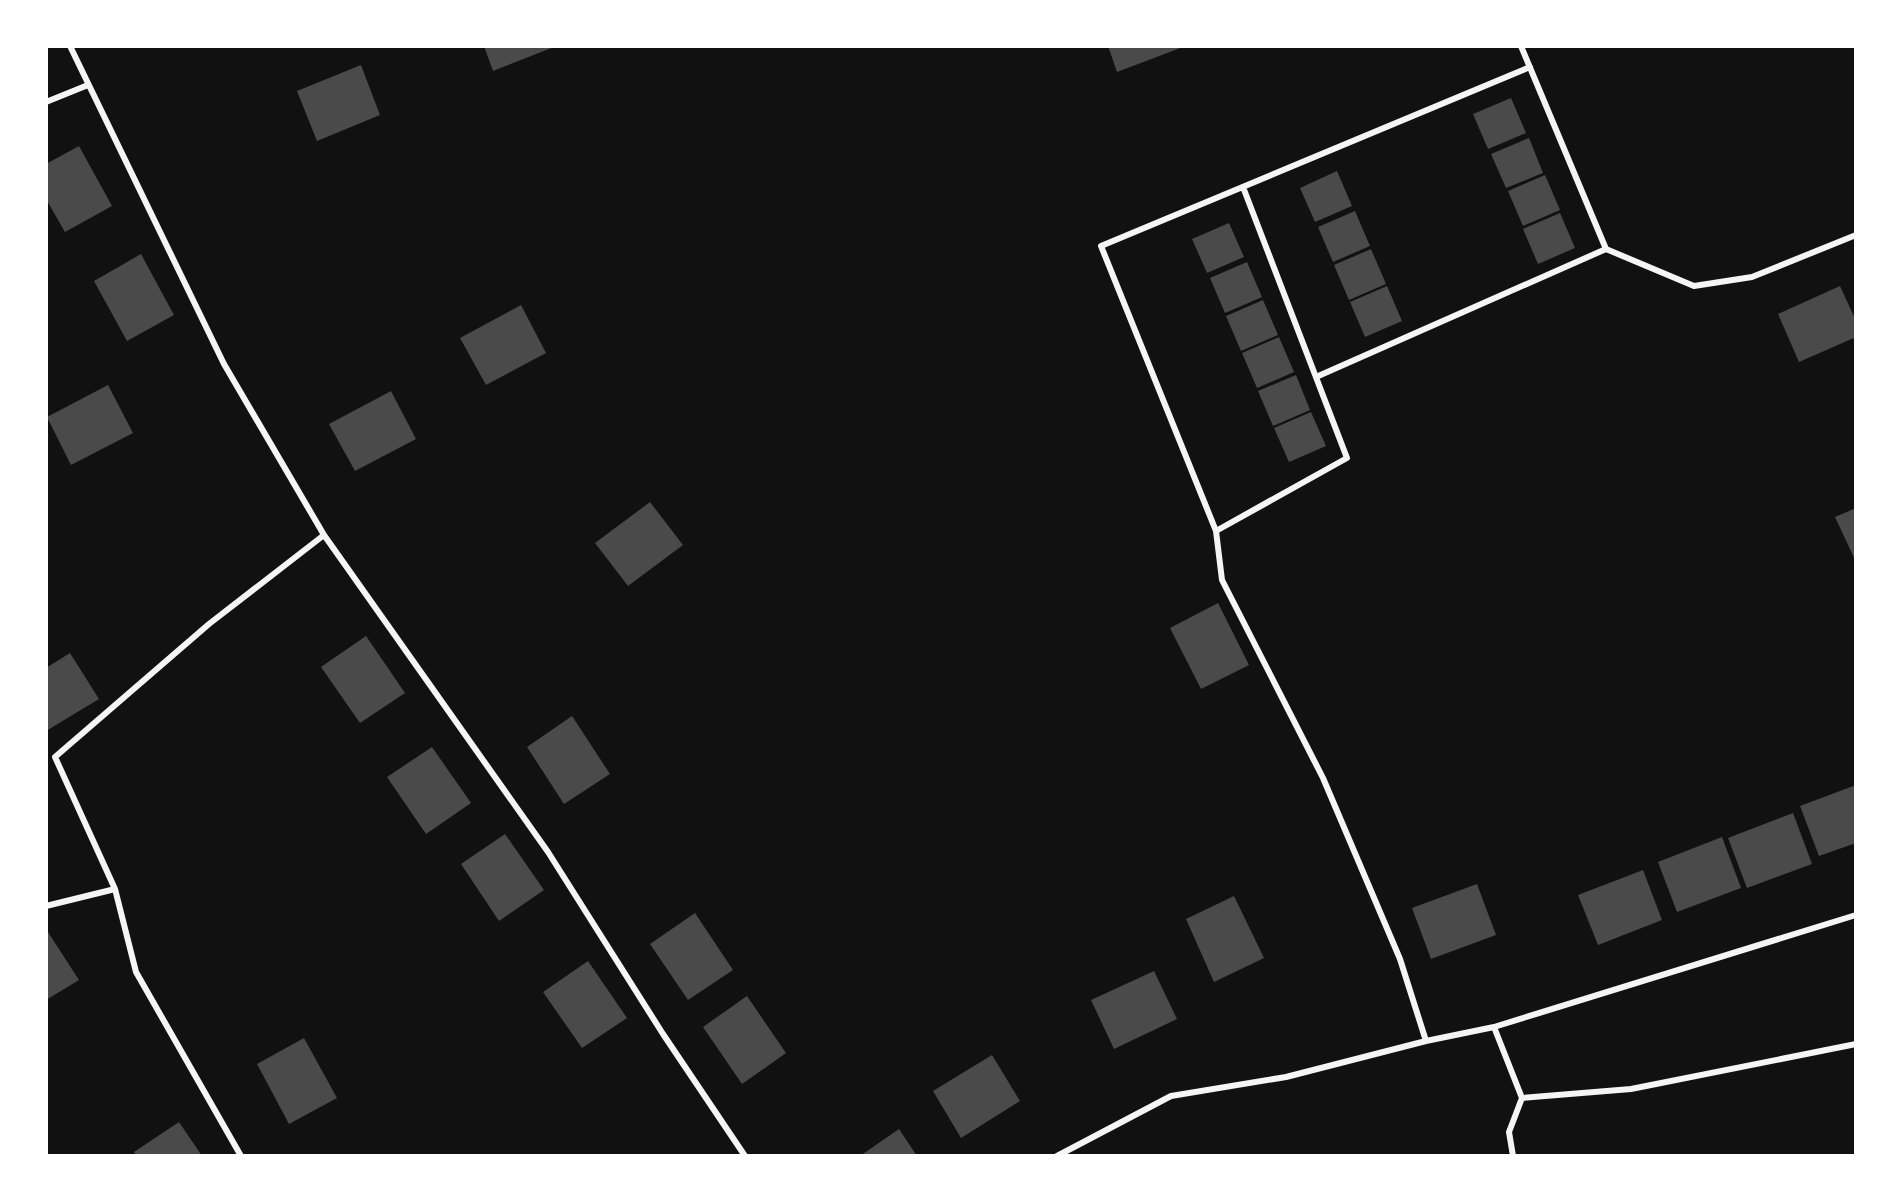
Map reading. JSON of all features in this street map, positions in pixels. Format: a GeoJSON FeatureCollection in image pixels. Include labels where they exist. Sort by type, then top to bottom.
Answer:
{"type":"FeatureCollection","features":[{"type":"Feature","properties":{"kind":"street"},"geometry":{"type":"LineString","coordinates":[[70,46],[224,364],[324,535],[548,852],[663,1034],[745,1155]]}},
{"type":"Feature","properties":{"kind":"street"},"geometry":{"type":"LineString","coordinates":[[1521,46],[1606,249],[1694,286],[1752,277],[1856,235]]}},
{"type":"Feature","properties":{"kind":"street"},"geometry":{"type":"LineString","coordinates":[[1426,1041],[1400,959],[1323,778],[1222,580],[1216,531],[1101,246],[1530,67]]}},
{"type":"Feature","properties":{"kind":"street"},"geometry":{"type":"LineString","coordinates":[[46,102],[88,85]]}},
{"type":"Feature","properties":{"kind":"street"},"geometry":{"type":"LineString","coordinates":[[1216,531],[1347,458],[1243,187]]}},
{"type":"Feature","properties":{"kind":"street"},"geometry":{"type":"LineString","coordinates":[[1316,377],[1606,249]]}},
{"type":"Feature","properties":{"kind":"street"},"geometry":{"type":"LineString","coordinates":[[241,1155],[136,972],[115,889],[55,757],[209,624],[324,535]]}},
{"type":"Feature","properties":{"kind":"street"},"geometry":{"type":"LineString","coordinates":[[46,906],[115,889]]}},
{"type":"Feature","properties":{"kind":"street"},"geometry":{"type":"LineString","coordinates":[[1057,1155],[1171,1096],[1286,1077],[1426,1041],[1494,1027],[1856,915]]}},
{"type":"Feature","properties":{"kind":"street"},"geometry":{"type":"LineString","coordinates":[[1494,1027],[1522,1098],[1509,1132],[1513,1155]]}},
{"type":"Feature","properties":{"kind":"street"},"geometry":{"type":"LineString","coordinates":[[1522,1098],[1632,1089],[1856,1044]]}},
{"type":"Feature","properties":{"kind":"building"},"geometry":{"type":"Polygon","coordinates":[[[484,46],[554,46],[554,47],[493,71],[484,46]]]}},
{"type":"Feature","properties":{"kind":"building"},"geometry":{"type":"Polygon","coordinates":[[[1108,46],[1183,46],[1183,47],[1117,72],[1108,46]]]}},
{"type":"Feature","properties":{"kind":"building"},"geometry":{"type":"Polygon","coordinates":[[[361,65],[380,115],[317,141],[297,91],[361,65]]]}},
{"type":"Feature","properties":{"kind":"building"},"geometry":{"type":"Polygon","coordinates":[[[1511,98],[1526,133],[1488,149],[1473,114],[1511,98]]]}},
{"type":"Feature","properties":{"kind":"building"},"geometry":{"type":"Polygon","coordinates":[[[1529,138],[1543,173],[1506,188],[1491,154],[1529,138]]]}},
{"type":"Feature","properties":{"kind":"building"},"geometry":{"type":"Polygon","coordinates":[[[79,146],[112,206],[65,232],[46,199],[46,164],[79,146]]]}},
{"type":"Feature","properties":{"kind":"building"},"geometry":{"type":"Polygon","coordinates":[[[1337,171],[1352,206],[1315,222],[1300,188],[1337,171]]]}},
{"type":"Feature","properties":{"kind":"building"},"geometry":{"type":"Polygon","coordinates":[[[1545,175],[1560,210],[1523,226],[1508,191],[1545,175]]]}},
{"type":"Feature","properties":{"kind":"building"},"geometry":{"type":"Polygon","coordinates":[[[1355,211],[1370,246],[1333,262],[1318,227],[1355,211]]]}},
{"type":"Feature","properties":{"kind":"building"},"geometry":{"type":"Polygon","coordinates":[[[1560,213],[1575,248],[1538,264],[1523,229],[1560,213]]]}},
{"type":"Feature","properties":{"kind":"building"},"geometry":{"type":"Polygon","coordinates":[[[1229,223],[1244,257],[1207,273],[1192,239],[1229,223]]]}},
{"type":"Feature","properties":{"kind":"building"},"geometry":{"type":"Polygon","coordinates":[[[1371,249],[1386,284],[1349,300],[1334,265],[1371,249]]]}},
{"type":"Feature","properties":{"kind":"building"},"geometry":{"type":"Polygon","coordinates":[[[141,254],[174,315],[127,341],[94,281],[141,254]]]}},
{"type":"Feature","properties":{"kind":"building"},"geometry":{"type":"Polygon","coordinates":[[[1247,262],[1262,297],[1225,313],[1210,278],[1247,262]]]}},
{"type":"Feature","properties":{"kind":"building"},"geometry":{"type":"Polygon","coordinates":[[[1387,286],[1402,321],[1365,337],[1350,302],[1387,286]]]}},
{"type":"Feature","properties":{"kind":"building"},"geometry":{"type":"Polygon","coordinates":[[[1840,286],[1856,321],[1856,337],[1799,362],[1778,314],[1840,286]]]}},
{"type":"Feature","properties":{"kind":"building"},"geometry":{"type":"Polygon","coordinates":[[[1263,300],[1278,335],[1241,351],[1226,316],[1263,300]]]}},
{"type":"Feature","properties":{"kind":"building"},"geometry":{"type":"Polygon","coordinates":[[[521,305],[546,353],[486,385],[460,338],[521,305]]]}},
{"type":"Feature","properties":{"kind":"building"},"geometry":{"type":"Polygon","coordinates":[[[1279,337],[1294,372],[1257,388],[1242,353],[1279,337]]]}},
{"type":"Feature","properties":{"kind":"building"},"geometry":{"type":"Polygon","coordinates":[[[1296,375],[1310,410],[1273,426],[1258,391],[1296,375]]]}},
{"type":"Feature","properties":{"kind":"building"},"geometry":{"type":"Polygon","coordinates":[[[108,385],[133,433],[71,465],[47,417],[108,385]]]}},
{"type":"Feature","properties":{"kind":"building"},"geometry":{"type":"Polygon","coordinates":[[[391,391],[416,439],[355,471],[329,424],[391,391]]]}},
{"type":"Feature","properties":{"kind":"building"},"geometry":{"type":"Polygon","coordinates":[[[1311,412],[1326,446],[1289,462],[1274,428],[1311,412]]]}},
{"type":"Feature","properties":{"kind":"building"},"geometry":{"type":"Polygon","coordinates":[[[650,502],[683,545],[628,586],[595,543],[650,502]]]}},
{"type":"Feature","properties":{"kind":"building"},"geometry":{"type":"Polygon","coordinates":[[[1856,508],[1856,562],[1835,517],[1856,508]]]}},
{"type":"Feature","properties":{"kind":"building"},"geometry":{"type":"Polygon","coordinates":[[[1218,603],[1249,665],[1201,689],[1170,628],[1218,603]]]}},
{"type":"Feature","properties":{"kind":"building"},"geometry":{"type":"Polygon","coordinates":[[[366,636],[405,693],[360,723],[321,667],[366,636]]]}},
{"type":"Feature","properties":{"kind":"building"},"geometry":{"type":"Polygon","coordinates":[[[70,653],[99,699],[46,731],[46,668],[70,653]]]}},
{"type":"Feature","properties":{"kind":"building"},"geometry":{"type":"Polygon","coordinates":[[[572,716],[610,774],[564,804],[527,747],[572,716]]]}},
{"type":"Feature","properties":{"kind":"building"},"geometry":{"type":"Polygon","coordinates":[[[432,747],[471,803],[426,834],[387,777],[432,747]]]}},
{"type":"Feature","properties":{"kind":"building"},"geometry":{"type":"Polygon","coordinates":[[[1856,785],[1856,843],[1819,856],[1800,806],[1856,785]]]}},
{"type":"Feature","properties":{"kind":"building"},"geometry":{"type":"Polygon","coordinates":[[[1793,813],[1812,864],[1747,888],[1728,838],[1793,813]]]}},
{"type":"Feature","properties":{"kind":"building"},"geometry":{"type":"Polygon","coordinates":[[[505,834],[544,890],[499,921],[461,864],[505,834]]]}},
{"type":"Feature","properties":{"kind":"building"},"geometry":{"type":"Polygon","coordinates":[[[1722,837],[1741,888],[1677,912],[1658,862],[1722,837]]]}},
{"type":"Feature","properties":{"kind":"building"},"geometry":{"type":"Polygon","coordinates":[[[1643,870],[1662,920],[1598,945],[1578,895],[1643,870]]]}},
{"type":"Feature","properties":{"kind":"building"},"geometry":{"type":"Polygon","coordinates":[[[1477,884],[1496,935],[1431,959],[1412,908],[1477,884]]]}},
{"type":"Feature","properties":{"kind":"building"},"geometry":{"type":"Polygon","coordinates":[[[1234,896],[1264,958],[1214,982],[1186,919],[1234,896]]]}},
{"type":"Feature","properties":{"kind":"building"},"geometry":{"type":"Polygon","coordinates":[[[695,913],[733,970],[688,1000],[650,944],[695,913]]]}},
{"type":"Feature","properties":{"kind":"building"},"geometry":{"type":"Polygon","coordinates":[[[46,929],[79,980],[46,1000],[46,929]]]}},
{"type":"Feature","properties":{"kind":"building"},"geometry":{"type":"Polygon","coordinates":[[[588,961],[627,1018],[582,1048],[543,992],[588,961]]]}},
{"type":"Feature","properties":{"kind":"building"},"geometry":{"type":"Polygon","coordinates":[[[1154,971],[1177,1019],[1114,1049],[1091,1000],[1154,971]]]}},
{"type":"Feature","properties":{"kind":"building"},"geometry":{"type":"Polygon","coordinates":[[[747,996],[786,1053],[742,1084],[703,1027],[747,996]]]}},
{"type":"Feature","properties":{"kind":"building"},"geometry":{"type":"Polygon","coordinates":[[[304,1038],[337,1098],[289,1124],[257,1064],[304,1038]]]}},
{"type":"Feature","properties":{"kind":"building"},"geometry":{"type":"Polygon","coordinates":[[[992,1055],[1020,1101],[961,1138],[933,1091],[992,1055]]]}},
{"type":"Feature","properties":{"kind":"building"},"geometry":{"type":"Polygon","coordinates":[[[179,1122],[202,1156],[136,1156],[134,1152],[179,1122]]]}},
{"type":"Feature","properties":{"kind":"building"},"geometry":{"type":"Polygon","coordinates":[[[899,1129],[917,1156],[860,1156],[899,1129]]]}}]}
